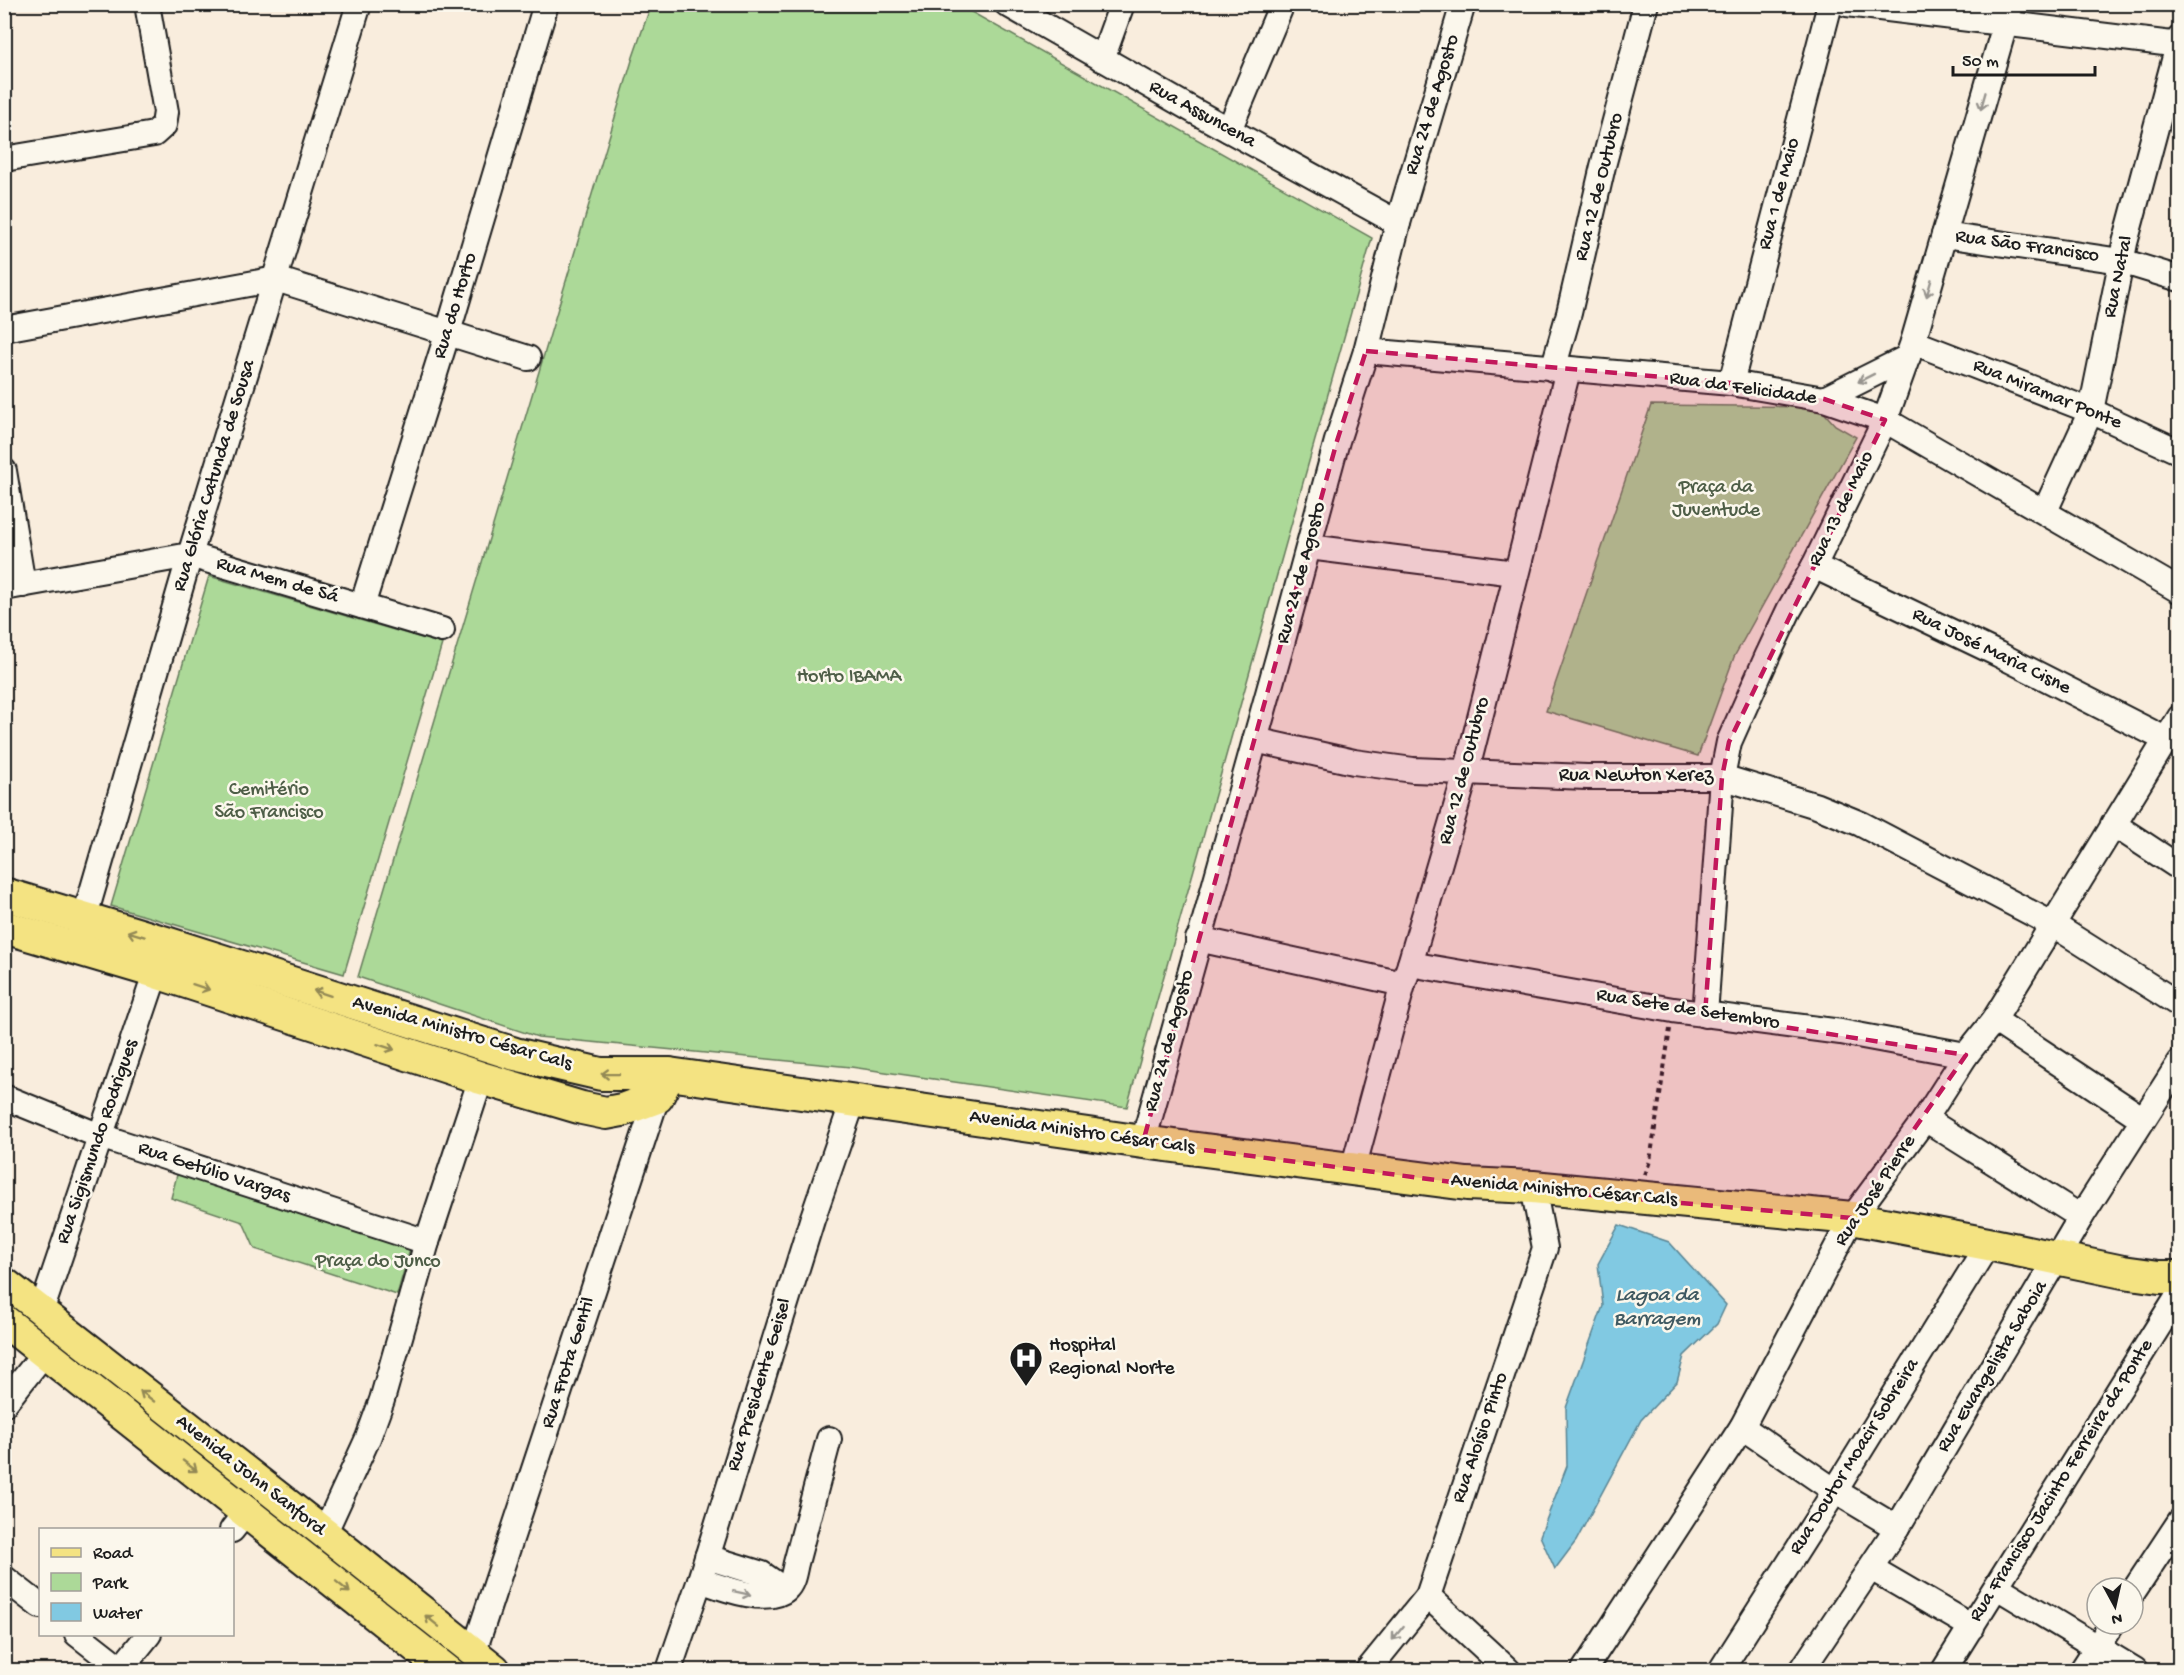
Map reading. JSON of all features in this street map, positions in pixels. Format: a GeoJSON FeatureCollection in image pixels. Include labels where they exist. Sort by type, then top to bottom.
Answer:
{"type":"FeatureCollection","features":[{"type":"Feature","properties":{"kind":"main road","name":"Avenida Ministro César Cals"},"geometry":{"type":"LineString","coordinates":[[4,894],[84,918],[161,957],[481,1078],[582,1108],[606,1113],[622,1110],[663,1086]]}},
{"type":"Feature","properties":{"kind":"main road","name":"Avenida Ministro César Cals"},"geometry":{"type":"LineString","coordinates":[[4,927],[75,948],[161,957],[515,1054],[663,1086],[853,1101],[1467,1184],[1533,1187],[1852,1218],[2123,1272],[2158,1277],[2180,1277]]}},
{"type":"Feature","properties":{"kind":"main road","name":"Avenida John Sanford"},"geometry":{"type":"LineString","coordinates":[[4,1284],[484,1662]]}},
{"type":"Feature","properties":{"kind":"main road","name":"Avenida John Sanford"},"geometry":{"type":"LineString","coordinates":[[4,1320],[45,1352],[239,1520],[447,1671]]}},
{"type":"Feature","properties":{"kind":"street"},"geometry":{"type":"LineString","coordinates":[[4,159],[154,134],[164,125],[166,112],[147,4]]}},
{"type":"Feature","properties":{"kind":"street"},"geometry":{"type":"LineString","coordinates":[[343,4],[350,35]]}},
{"type":"Feature","properties":{"kind":"street","name":"Rua Glória Catunda de Sousa"},"geometry":{"type":"LineString","coordinates":[[75,948],[190,555],[359,4]]}},
{"type":"Feature","properties":{"kind":"street","name":"Rua do Horto"},"geometry":{"type":"LineString","coordinates":[[362,606],[448,332],[546,4]]}},
{"type":"Feature","properties":{"kind":"street","name":"Rua Assuncena"},"geometry":{"type":"LineString","coordinates":[[1007,4],[1398,223]]}},
{"type":"Feature","properties":{"kind":"street"},"geometry":{"type":"LineString","coordinates":[[1102,59],[1122,4]]}},
{"type":"Feature","properties":{"kind":"street"},"geometry":{"type":"LineString","coordinates":[[1229,130],[1282,4]]}},
{"type":"Feature","properties":{"kind":"street","name":"Rua 24 de Agosto"},"geometry":{"type":"LineString","coordinates":[[1143,1142],[1309,547],[1336,441],[1366,351],[1398,223],[1463,4]]}},
{"type":"Feature","properties":{"kind":"street","name":"Rua 12 de Outubro"},"geometry":{"type":"LineString","coordinates":[[1353,1169],[1406,974],[1466,773],[1515,573],[1560,369],[1569,313],[1646,4]]}},
{"type":"Feature","properties":{"kind":"street","name":"Rua 1 de Maio"},"geometry":{"type":"LineString","coordinates":[[1731,383],[1830,4]]}},
{"type":"Feature","properties":{"kind":"street"},"geometry":{"type":"LineString","coordinates":[[1847,4],[2007,15],[2179,43]]}},
{"type":"Feature","properties":{"kind":"street","name":"Rua 13 de Maio"},"geometry":{"type":"LineString","coordinates":[[1705,1015],[1722,777],[1729,742],[1789,610],[1814,566],[1885,420],[1911,349],[2007,15]]}},
{"type":"Feature","properties":{"kind":"street","name":"Rua Natal"},"geometry":{"type":"LineString","coordinates":[[2045,511],[2091,411],[2121,261],[2179,43]]}},
{"type":"Feature","properties":{"kind":"street","name":"Rua São Francisco"},"geometry":{"type":"LineString","coordinates":[[1944,235],[2121,261],[2180,279]]}},
{"type":"Feature","properties":{"kind":"street"},"geometry":{"type":"LineString","coordinates":[[4,329],[276,279],[528,358]]}},
{"type":"Feature","properties":{"kind":"street"},"geometry":{"type":"LineString","coordinates":[[1824,399],[1911,349]]}},
{"type":"Feature","properties":{"kind":"street","name":"Rua Miramar Ponte"},"geometry":{"type":"LineString","coordinates":[[1911,349],[2091,411],[2180,452]]}},
{"type":"Feature","properties":{"kind":"street","name":"Rua da Felicidade"},"geometry":{"type":"LineString","coordinates":[[1366,351],[1731,383],[1824,399],[1885,420],[2180,591]]}},
{"type":"Feature","properties":{"kind":"street"},"geometry":{"type":"LineString","coordinates":[[4,471],[14,587]]}},
{"type":"Feature","properties":{"kind":"street"},"geometry":{"type":"LineString","coordinates":[[1309,547],[1515,573]]}},
{"type":"Feature","properties":{"kind":"street","name":"Rua Mem de Sá"},"geometry":{"type":"LineString","coordinates":[[14,587],[190,555],[442,630]]}},
{"type":"Feature","properties":{"kind":"street","name":"Rua José Maria Cisne"},"geometry":{"type":"LineString","coordinates":[[1814,566],[1998,654],[2176,724]]}},
{"type":"Feature","properties":{"kind":"street","name":"Rua José Pierre"},"geometry":{"type":"LineString","coordinates":[[1584,1671],[1742,1427],[1852,1218],[1925,1119],[1966,1055],[1994,1020],[2176,724]]}},
{"type":"Feature","properties":{"kind":"street","name":"Rua Newton Xerez"},"geometry":{"type":"LineString","coordinates":[[1255,740],[1354,762],[1413,770],[1587,777],[1722,777],[1843,815],[2052,924],[2180,1005]]}},
{"type":"Feature","properties":{"kind":"street"},"geometry":{"type":"LineString","coordinates":[[2113,824],[2180,868]]}},
{"type":"Feature","properties":{"kind":"street","name":"Rua Sete de Setembro"},"geometry":{"type":"LineString","coordinates":[[1198,939],[1406,974],[1841,1032],[1966,1055]]}},
{"type":"Feature","properties":{"kind":"street","name":"Rua Sigismundo Rodrigues"},"geometry":{"type":"LineString","coordinates":[[41,1312],[161,957]]}},
{"type":"Feature","properties":{"kind":"street"},"geometry":{"type":"LineString","coordinates":[[1994,1020],[2143,1119]]}},
{"type":"Feature","properties":{"kind":"street","name":"Rua Evangelista Saboia"},"geometry":{"type":"LineString","coordinates":[[1802,1671],[1897,1528],[2081,1217],[2180,1062]]}},
{"type":"Feature","properties":{"kind":"street"},"geometry":{"type":"LineString","coordinates":[[324,1534],[368,1438],[382,1400],[427,1242],[481,1078]]}},
{"type":"Feature","properties":{"kind":"street","name":"Rua Frota Gentil"},"geometry":{"type":"LineString","coordinates":[[484,1662],[663,1086]]}},
{"type":"Feature","properties":{"kind":"street","name":"Rua Getúlio Vargas"},"geometry":{"type":"LineString","coordinates":[[4,1097],[100,1136],[427,1242]]}},
{"type":"Feature","properties":{"kind":"street","name":"Rua Presidente Geisel"},"geometry":{"type":"LineString","coordinates":[[669,1671],[700,1580],[812,1220],[853,1101]]}},
{"type":"Feature","properties":{"kind":"street"},"geometry":{"type":"LineString","coordinates":[[1925,1119],[2081,1217]]}},
{"type":"Feature","properties":{"kind":"street","name":"Rua Aloísio Pinto"},"geometry":{"type":"LineString","coordinates":[[1368,1671],[1428,1596],[1545,1248],[1533,1187]]}},
{"type":"Feature","properties":{"kind":"street","name":"Rua Doutor Moacir Sobreira"},"geometry":{"type":"LineString","coordinates":[[1721,1671],[1988,1244]]}},
{"type":"Feature","properties":{"kind":"street","name":"Rua Francisco Jacinto Ferreira da Ponte"},"geometry":{"type":"LineString","coordinates":[[1944,1671],[2180,1292]]}},
{"type":"Feature","properties":{"kind":"street"},"geometry":{"type":"LineString","coordinates":[[4,1404],[45,1352]]}},
{"type":"Feature","properties":{"kind":"street"},"geometry":{"type":"LineString","coordinates":[[1742,1427],[1835,1491],[1897,1528]]}},
{"type":"Feature","properties":{"kind":"street"},"geometry":{"type":"LineString","coordinates":[[700,1580],[746,1595],[771,1595],[785,1590],[791,1582],[829,1439]]}},
{"type":"Feature","properties":{"kind":"street"},"geometry":{"type":"LineString","coordinates":[[2144,1576],[2180,1521]]}},
{"type":"Feature","properties":{"kind":"street"},"geometry":{"type":"LineString","coordinates":[[707,1557],[762,1574],[785,1590]]}},
{"type":"Feature","properties":{"kind":"street"},"geometry":{"type":"LineString","coordinates":[[1872,1568],[1972,1627]]}},
{"type":"Feature","properties":{"kind":"street"},"geometry":{"type":"LineString","coordinates":[[4,1578],[39,1605]]}},
{"type":"Feature","properties":{"kind":"street"},"geometry":{"type":"LineString","coordinates":[[1997,1587],[2135,1671]]}},
{"type":"Feature","properties":{"kind":"street"},"geometry":{"type":"LineString","coordinates":[[1428,1596],[1508,1671]]}},
{"type":"Feature","properties":{"kind":"street"},"geometry":{"type":"LineString","coordinates":[[78,1636],[122,1670],[148,1636]]}},
{"type":"Feature","properties":{"kind":"street"},"geometry":{"type":"LineString","coordinates":[[2082,1671],[2104,1636]]}},
{"type":"Feature","properties":{"kind":"path"},"geometry":{"type":"LineString","coordinates":[[1650,1161],[1673,1010]]}},
{"type":"Feature","properties":{"kind":"highlighted area"},"geometry":{"type":"Polygon","coordinates":[[[1366,351],[1731,383],[1824,399],[1885,420],[1729,742],[1722,777],[1705,1015],[1966,1055],[1852,1218],[1467,1184],[1143,1142],[1337,441],[1366,351]]]}},
{"type":"Feature","properties":{"kind":"green space","name":"Horto IBAMA"},"geometry":{"type":"Polygon","coordinates":[[[651,5],[959,5],[1372,238],[1127,1107],[851,1067],[538,1037],[358,977],[633,57],[651,5]]]}},
{"type":"Feature","properties":{"kind":"green space","name":"Praça da Juventude"},"geometry":{"type":"Polygon","coordinates":[[[1651,405],[1819,407],[1835,425],[1856,437],[1734,657],[1698,756],[1546,711],[1651,405]]]}},
{"type":"Feature","properties":{"kind":"green space","name":"Cemitério São Francisco"},"geometry":{"type":"Polygon","coordinates":[[[209,576],[442,644],[344,974],[111,906],[209,576]]]}},
{"type":"Feature","properties":{"kind":"green space","name":"Praça do Junco"},"geometry":{"type":"Polygon","coordinates":[[[178,1171],[411,1246],[397,1295],[255,1249],[243,1222],[171,1198],[178,1171]]]}},
{"type":"Feature","properties":{"kind":"water","name":"Lagoa da Barragem"},"geometry":{"type":"Polygon","coordinates":[[[1619,1225],[1669,1242],[1726,1305],[1717,1324],[1684,1356],[1677,1382],[1641,1420],[1576,1541],[1555,1569],[1540,1536],[1567,1466],[1566,1408],[1603,1306],[1598,1264],[1619,1225]]]}},
{"type":"Feature","properties":{"kind":"tram line"},"geometry":{"type":"LineString","coordinates":[[4,1300],[472,1670]]}},
{"type":"Feature","properties":{"kind":"place","name":"Hospital Regional Norte"},"geometry":{"type":"Point","coordinates":[1026,1387]}}]}
